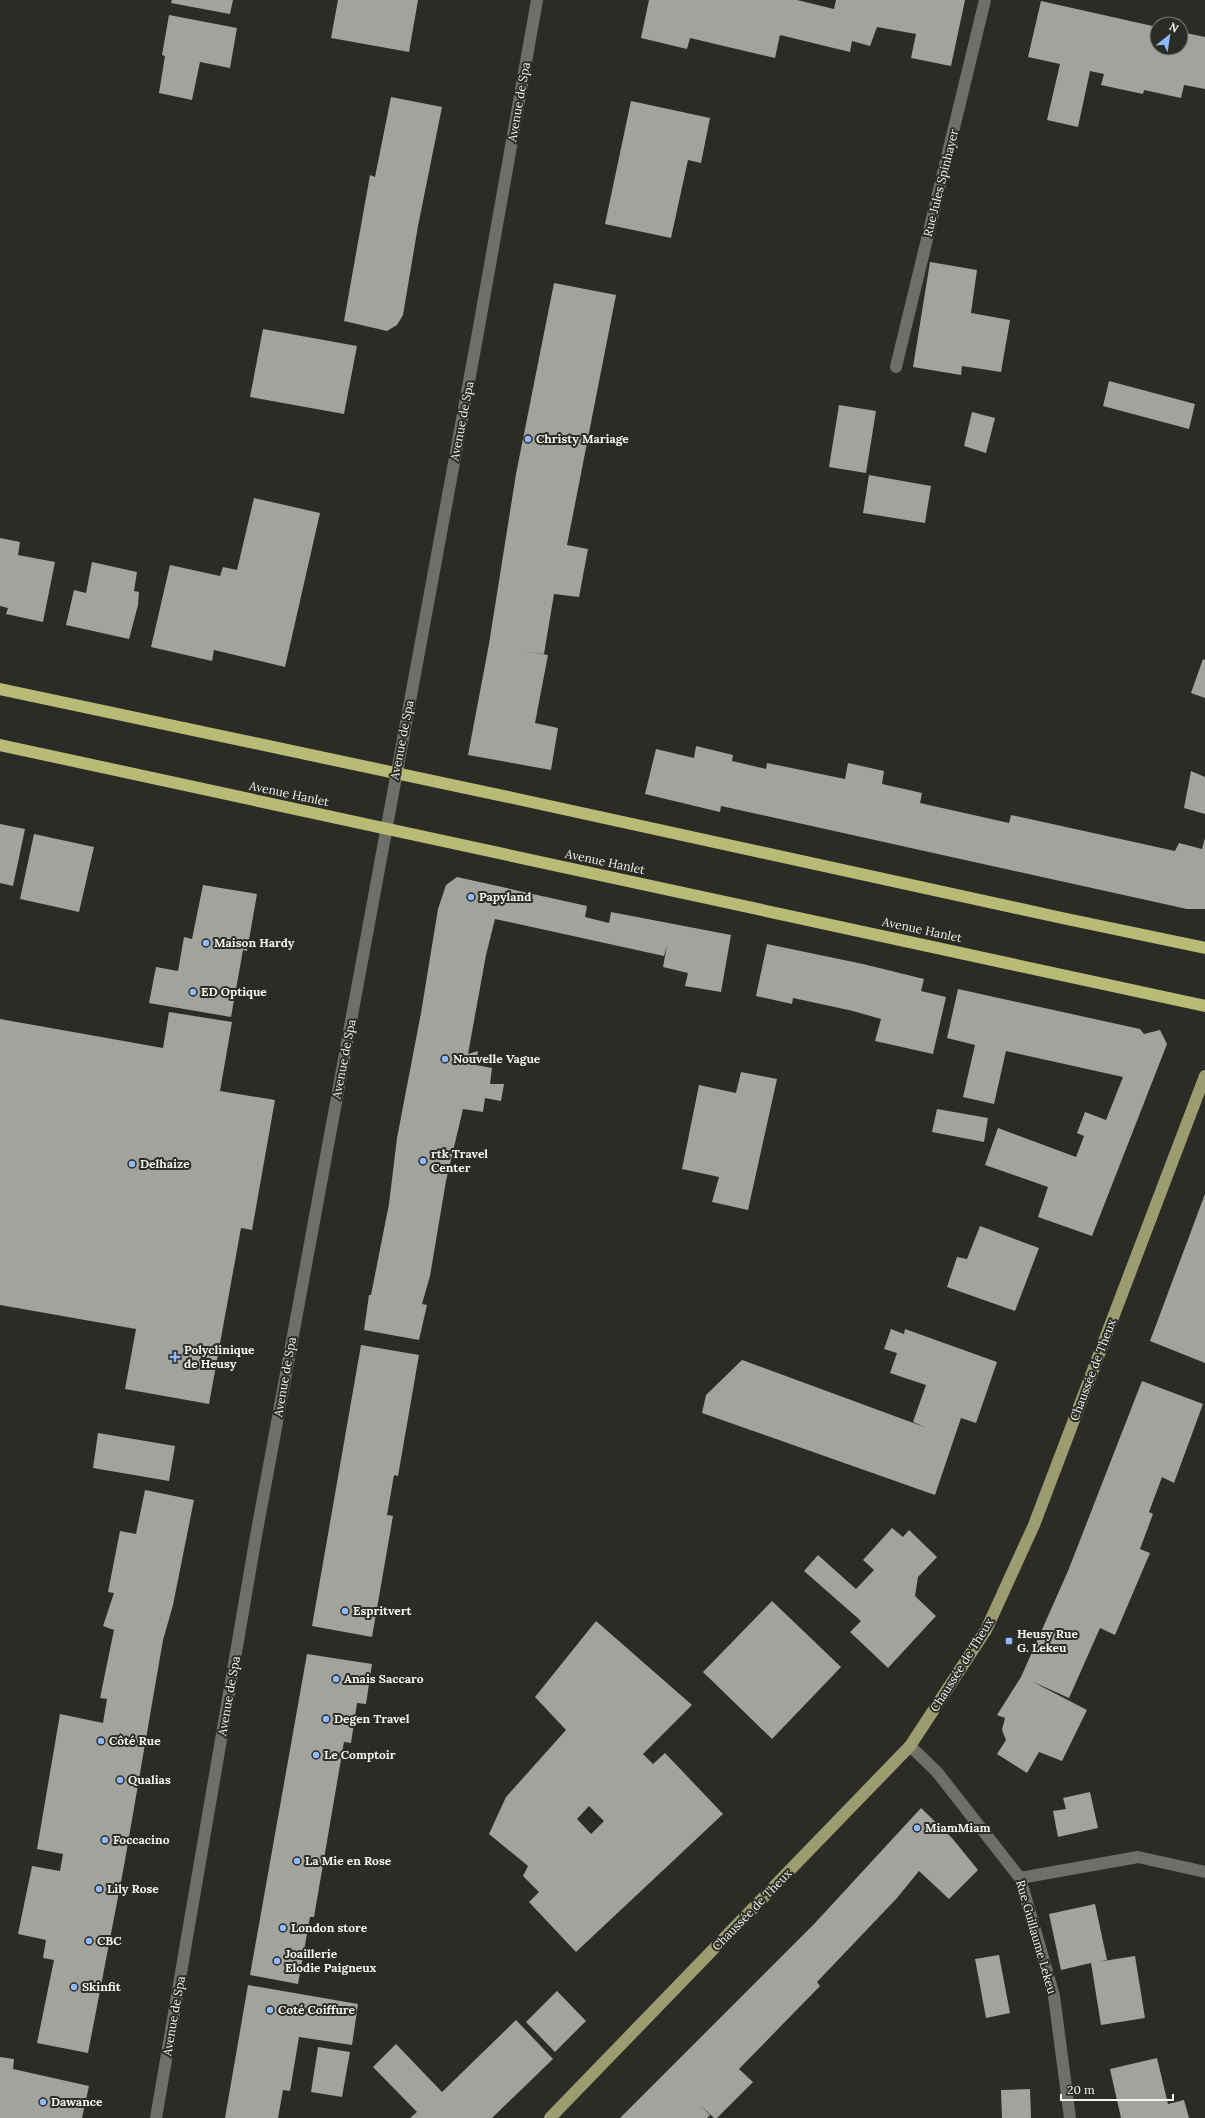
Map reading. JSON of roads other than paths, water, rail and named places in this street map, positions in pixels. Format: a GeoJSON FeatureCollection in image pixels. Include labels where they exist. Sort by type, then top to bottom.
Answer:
{"type":"FeatureCollection","features":[{"type":"Feature","properties":{"kind":"highway"},"geometry":{"type":"LineString","coordinates":[[0,689],[396,773],[1054,917],[1205,948]]}},
{"type":"Feature","properties":{"kind":"highway","name":"Avenue Hanlet"},"geometry":{"type":"LineString","coordinates":[[0,745],[1205,1006]]}},
{"type":"Feature","properties":{"kind":"main road","name":"Chaussée de Theux"},"geometry":{"type":"LineString","coordinates":[[550,2118],[910,1746],[986,1630],[1034,1524],[1205,1076]]}},
{"type":"Feature","properties":{"kind":"street","name":"Avenue de Spa"},"geometry":{"type":"LineString","coordinates":[[156,2118],[256,1536],[476,345],[537,0]]}},
{"type":"Feature","properties":{"kind":"street","name":"Rue Jules Spinhayer"},"geometry":{"type":"LineString","coordinates":[[896,367],[985,0]]}},
{"type":"Feature","properties":{"kind":"street","name":"Rue Guillaume Lekeu"},"geometry":{"type":"LineString","coordinates":[[910,1746],[937,1772],[1020,1878],[1054,1996],[1070,2118]]}},
{"type":"Feature","properties":{"kind":"street"},"geometry":{"type":"LineString","coordinates":[[1020,1878],[1138,1857],[1205,1872]]}},
{"type":"Feature","properties":{"kind":"place","name":"Christy Mariage"},"geometry":{"type":"Point","coordinates":[528,439]}},
{"type":"Feature","properties":{"kind":"place","name":"Papyland"},"geometry":{"type":"Point","coordinates":[471,897]}},
{"type":"Feature","properties":{"kind":"place","name":"Maison Hardy"},"geometry":{"type":"Point","coordinates":[206,943]}},
{"type":"Feature","properties":{"kind":"place","name":"ED Optique"},"geometry":{"type":"Point","coordinates":[193,992]}},
{"type":"Feature","properties":{"kind":"place","name":"Nouvelle Vague"},"geometry":{"type":"Point","coordinates":[445,1059]}},
{"type":"Feature","properties":{"kind":"place","name":"rtk Travel Center"},"geometry":{"type":"Point","coordinates":[423,1161]}},
{"type":"Feature","properties":{"kind":"place","name":"Delhaize"},"geometry":{"type":"Point","coordinates":[132,1164]}},
{"type":"Feature","properties":{"kind":"place","name":"Polyclinique de Heusy"},"geometry":{"type":"Point","coordinates":[175,1357]}},
{"type":"Feature","properties":{"kind":"place","name":"Espritvert"},"geometry":{"type":"Point","coordinates":[345,1611]}},
{"type":"Feature","properties":{"kind":"place","name":"Heusy Rue G. Lekeu"},"geometry":{"type":"Point","coordinates":[1009,1641]}},
{"type":"Feature","properties":{"kind":"place","name":"Anais Saccaro"},"geometry":{"type":"Point","coordinates":[336,1679]}},
{"type":"Feature","properties":{"kind":"place","name":"Degen Travel"},"geometry":{"type":"Point","coordinates":[326,1719]}},
{"type":"Feature","properties":{"kind":"place","name":"Côté Rue"},"geometry":{"type":"Point","coordinates":[101,1741]}},
{"type":"Feature","properties":{"kind":"place","name":"Le Comptoir"},"geometry":{"type":"Point","coordinates":[316,1755]}},
{"type":"Feature","properties":{"kind":"place","name":"Qualias"},"geometry":{"type":"Point","coordinates":[120,1780]}},
{"type":"Feature","properties":{"kind":"place","name":"MiamMiam"},"geometry":{"type":"Point","coordinates":[917,1828]}},
{"type":"Feature","properties":{"kind":"place","name":"Foccacino"},"geometry":{"type":"Point","coordinates":[105,1840]}},
{"type":"Feature","properties":{"kind":"place","name":"La Mie en Rose"},"geometry":{"type":"Point","coordinates":[297,1861]}},
{"type":"Feature","properties":{"kind":"place","name":"Lily Rose"},"geometry":{"type":"Point","coordinates":[99,1889]}},
{"type":"Feature","properties":{"kind":"place","name":"London store"},"geometry":{"type":"Point","coordinates":[283,1928]}},
{"type":"Feature","properties":{"kind":"place","name":"CBC"},"geometry":{"type":"Point","coordinates":[89,1941]}},
{"type":"Feature","properties":{"kind":"place","name":"Joaillerie Elodie Paigneux"},"geometry":{"type":"Point","coordinates":[277,1961]}},
{"type":"Feature","properties":{"kind":"place","name":"Skinfit"},"geometry":{"type":"Point","coordinates":[74,1987]}},
{"type":"Feature","properties":{"kind":"place","name":"Coté Coiffure"},"geometry":{"type":"Point","coordinates":[270,2010]}},
{"type":"Feature","properties":{"kind":"place","name":"Dawance"},"geometry":{"type":"Point","coordinates":[43,2102]}}]}
